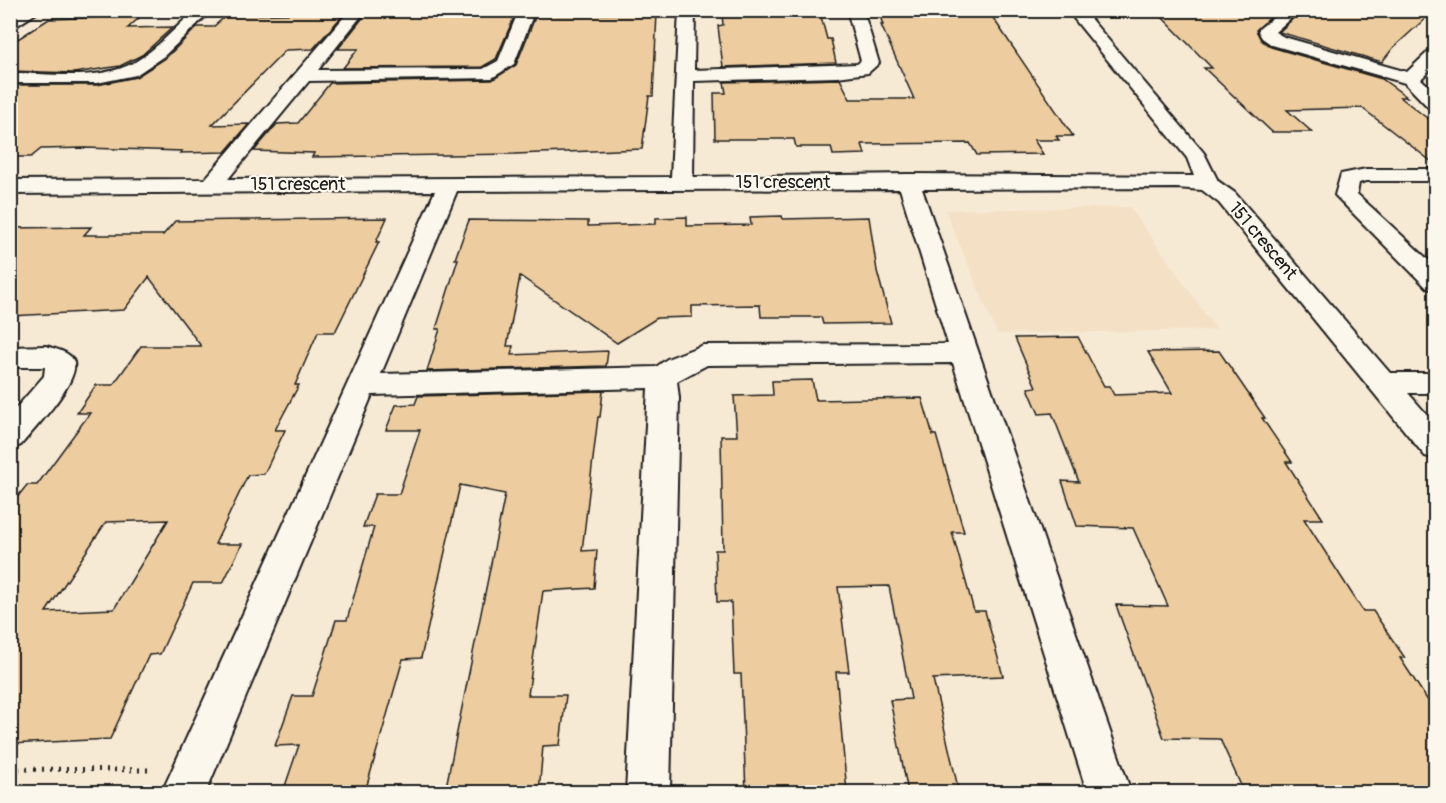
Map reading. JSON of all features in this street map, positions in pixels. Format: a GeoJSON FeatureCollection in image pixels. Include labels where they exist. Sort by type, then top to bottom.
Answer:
{"type":"FeatureCollection","features":[{"type":"Feature","properties":{"kind":"street"},"geometry":{"type":"LineString","coordinates":[[10,25],[34,10]]}},
{"type":"Feature","properties":{"kind":"street"},"geometry":{"type":"LineString","coordinates":[[10,78],[105,76],[124,73],[141,66],[205,10]]}},
{"type":"Feature","properties":{"kind":"street"},"geometry":{"type":"LineString","coordinates":[[212,185],[359,10]]}},
{"type":"Feature","properties":{"kind":"street"},"geometry":{"type":"LineString","coordinates":[[305,76],[486,74],[506,63],[527,10]]}},
{"type":"Feature","properties":{"kind":"street"},"geometry":{"type":"LineString","coordinates":[[682,182],[687,10]]}},
{"type":"Feature","properties":{"kind":"street"},"geometry":{"type":"LineString","coordinates":[[684,76],[837,72],[862,69],[870,63],[855,10]]}},
{"type":"Feature","properties":{"kind":"street"},"geometry":{"type":"LineString","coordinates":[[1074,10],[1197,158],[1208,184]]}},
{"type":"Feature","properties":{"kind":"street"},"geometry":{"type":"LineString","coordinates":[[1293,10],[1266,31],[1268,35],[1278,41],[1411,79],[1436,104]]}},
{"type":"Feature","properties":{"kind":"street"},"geometry":{"type":"LineString","coordinates":[[1411,79],[1436,54]]}},
{"type":"Feature","properties":{"kind":"street"},"geometry":{"type":"LineString","coordinates":[[1436,175],[1366,176],[1349,179],[1346,195],[1436,282]]}},
{"type":"Feature","properties":{"kind":"street","name":"151 crescent"},"geometry":{"type":"LineString","coordinates":[[10,187],[682,182],[1177,181],[1208,184],[1227,198],[1436,447]]}},
{"type":"Feature","properties":{"kind":"street"},"geometry":{"type":"LineString","coordinates":[[908,182],[1109,792]]}},
{"type":"Feature","properties":{"kind":"street"},"geometry":{"type":"LineString","coordinates":[[188,781],[449,184]]}},
{"type":"Feature","properties":{"kind":"street"},"geometry":{"type":"LineString","coordinates":[[361,385],[662,377],[677,366],[703,355],[963,353]]}},
{"type":"Feature","properties":{"kind":"street"},"geometry":{"type":"LineString","coordinates":[[10,357],[46,356],[60,363],[58,379],[10,436]]}},
{"type":"Feature","properties":{"kind":"street"},"geometry":{"type":"LineString","coordinates":[[648,792],[662,377]]}},
{"type":"Feature","properties":{"kind":"street"},"geometry":{"type":"LineString","coordinates":[[1383,383],[1436,383]]}},
{"type":"Feature","properties":{"kind":"path"},"geometry":{"type":"LineString","coordinates":[[10,769],[188,781]]}},
{"type":"Feature","properties":{"kind":"shaded area"},"geometry":{"type":"Polygon","coordinates":[[[1130,207],[1217,330],[997,334],[945,210],[1130,207]]]}},
{"type":"Feature","properties":{"kind":"building"},"geometry":{"type":"Polygon","coordinates":[[[291,10],[337,10],[334,15],[343,15],[313,49],[286,50],[212,125],[249,124],[225,152],[41,149],[31,157],[10,157],[10,85],[97,85],[136,77],[166,58],[197,27],[213,27],[227,15],[288,14],[291,10]]]}},
{"type":"Feature","properties":{"kind":"building"},"geometry":{"type":"Polygon","coordinates":[[[1155,10],[1279,10],[1256,30],[1261,40],[1271,47],[1382,79],[1407,97],[1400,97],[1436,125],[1436,165],[1362,108],[1287,110],[1312,132],[1272,132],[1204,68],[1212,68],[1155,10]]]}},
{"type":"Feature","properties":{"kind":"building"},"geometry":{"type":"Polygon","coordinates":[[[1302,10],[1399,10],[1427,17],[1393,48],[1382,62],[1279,32],[1302,10]]]}},
{"type":"Feature","properties":{"kind":"building"},"geometry":{"type":"Polygon","coordinates":[[[989,12],[1073,136],[1056,136],[1059,140],[1034,140],[1043,154],[977,155],[970,143],[862,144],[865,154],[833,155],[831,147],[796,147],[794,139],[715,139],[714,93],[726,93],[724,82],[840,79],[850,99],[914,99],[881,25],[883,25],[879,13],[989,12]]]}},
{"type":"Feature","properties":{"kind":"building"},"geometry":{"type":"Polygon","coordinates":[[[657,13],[653,96],[649,96],[642,149],[515,154],[312,157],[314,153],[254,151],[277,124],[298,123],[330,83],[492,80],[516,65],[536,15],[657,13]]]}},
{"type":"Feature","properties":{"kind":"building"},"geometry":{"type":"Polygon","coordinates":[[[820,13],[827,39],[831,39],[836,63],[723,67],[718,26],[723,25],[722,14],[820,13]]]}},
{"type":"Feature","properties":{"kind":"building"},"geometry":{"type":"Polygon","coordinates":[[[365,15],[515,15],[496,59],[482,67],[343,68],[358,49],[338,49],[365,15]]]}},
{"type":"Feature","properties":{"kind":"building"},"geometry":{"type":"Polygon","coordinates":[[[141,16],[128,28],[173,27],[142,55],[120,66],[74,73],[10,71],[10,44],[49,19],[141,16]]]}},
{"type":"Feature","properties":{"kind":"building"},"geometry":{"type":"Polygon","coordinates":[[[782,216],[783,219],[869,217],[877,271],[891,323],[823,324],[821,317],[761,317],[760,305],[692,306],[692,317],[657,318],[617,343],[520,276],[507,346],[513,346],[511,355],[608,351],[606,366],[427,371],[440,329],[436,329],[458,259],[455,259],[469,220],[588,221],[588,226],[656,224],[656,218],[687,217],[687,226],[751,225],[750,217],[782,216]]]}},
{"type":"Feature","properties":{"kind":"building"},"geometry":{"type":"Polygon","coordinates":[[[387,218],[376,242],[379,242],[335,332],[318,332],[295,385],[299,385],[275,430],[285,430],[264,474],[248,475],[215,544],[242,544],[223,583],[193,583],[160,654],[149,655],[110,739],[10,744],[10,506],[27,485],[37,485],[90,413],[77,413],[96,385],[113,385],[141,346],[201,346],[149,277],[124,310],[10,316],[10,228],[91,227],[84,235],[163,235],[175,221],[387,218]],[[168,520],[106,522],[46,612],[114,609],[168,520]]]}},
{"type":"Feature","properties":{"kind":"building"},"geometry":{"type":"Polygon","coordinates":[[[1078,337],[1104,386],[1109,386],[1114,395],[1172,393],[1148,352],[1219,351],[1265,418],[1262,418],[1292,462],[1286,462],[1323,519],[1304,519],[1363,611],[1373,611],[1405,658],[1400,658],[1436,713],[1436,792],[1244,792],[1220,739],[1164,738],[1116,605],[1168,606],[1133,528],[1077,526],[1062,481],[1079,482],[1052,413],[1039,414],[1028,388],[1036,387],[1015,338],[1078,337]]]}},
{"type":"Feature","properties":{"kind":"building"},"geometry":{"type":"Polygon","coordinates":[[[812,380],[816,400],[922,398],[933,435],[936,435],[964,532],[952,532],[974,611],[985,611],[1003,676],[933,679],[959,792],[908,792],[890,700],[911,699],[889,586],[838,587],[849,672],[836,672],[847,792],[746,792],[741,674],[734,674],[731,602],[717,602],[715,550],[723,550],[721,436],[737,436],[734,396],[773,395],[772,381],[812,380]]]}},
{"type":"Feature","properties":{"kind":"building"},"geometry":{"type":"Polygon","coordinates":[[[603,391],[582,551],[597,550],[594,588],[543,591],[528,695],[566,695],[560,745],[543,746],[539,792],[445,792],[505,494],[460,485],[421,658],[403,659],[365,792],[283,792],[299,745],[275,746],[293,696],[312,696],[336,620],[347,620],[374,527],[363,527],[375,494],[399,494],[420,430],[386,430],[396,405],[415,404],[418,396],[603,391]]]}}]}
